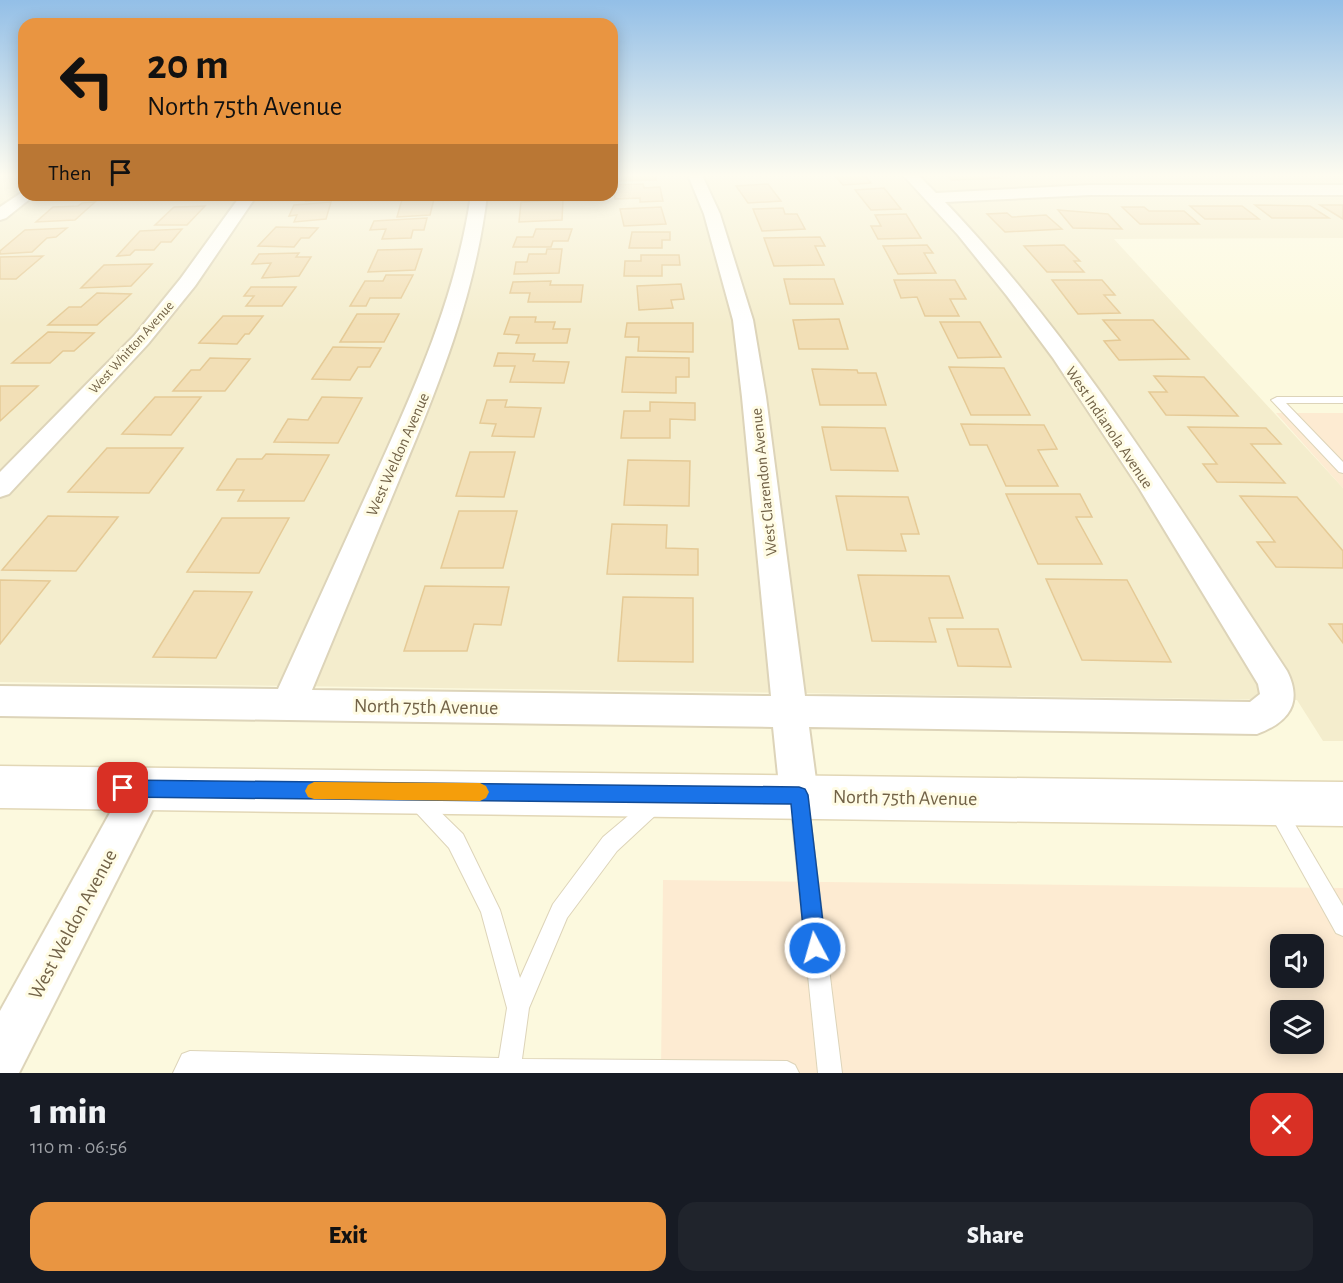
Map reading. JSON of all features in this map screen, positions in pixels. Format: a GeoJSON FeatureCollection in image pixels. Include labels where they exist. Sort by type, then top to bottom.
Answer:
{"type":"FeatureCollection","features":[{"type":"Feature","properties":{"kind":"main road","name":"North 75th Avenue"},"geometry":{"type":"LineString","coordinates":[[0,787],[799,795],[1343,804]]}},
{"type":"Feature","properties":{"kind":"street","name":"West Whitton Avenue"},"geometry":{"type":"LineString","coordinates":[[0,488],[141,340],[188,282],[228,225]]}},
{"type":"Feature","properties":{"kind":"street","name":"West Weldon Avenue"},"geometry":{"type":"LineString","coordinates":[[288,705],[434,371],[465,281],[476,225]]}},
{"type":"Feature","properties":{"kind":"street","name":"West Clarendon Avenue"},"geometry":{"type":"LineString","coordinates":[[715,225],[743,320],[756,408],[799,795]]}},
{"type":"Feature","properties":{"kind":"street","name":"West Indianola Avenue"},"geometry":{"type":"LineString","coordinates":[[958,225],[1016,292],[1066,361],[1275,681],[1278,700]]}},
{"type":"Feature","properties":{"kind":"street","name":"North 75th Avenue"},"geometry":{"type":"LineString","coordinates":[[0,700],[1257,718],[1278,700]]}},
{"type":"Feature","properties":{"kind":"street","name":"West Weldon Avenue"},"geometry":{"type":"LineString","coordinates":[[0,1059],[144,788]]}},
{"type":"Feature","properties":{"kind":"lane"},"geometry":{"type":"LineString","coordinates":[[1343,400],[1277,400],[1343,469]]}},
{"type":"Feature","properties":{"kind":"lane"},"geometry":{"type":"LineString","coordinates":[[409,792],[456,841],[490,910],[518,1008]]}},
{"type":"Feature","properties":{"kind":"lane"},"geometry":{"type":"LineString","coordinates":[[509,1069],[518,1008],[560,910],[610,844],[665,794]]}},
{"type":"Feature","properties":{"kind":"lane"},"geometry":{"type":"LineString","coordinates":[[799,795],[830,1073]]}},
{"type":"Feature","properties":{"kind":"lane"},"geometry":{"type":"LineString","coordinates":[[1273,803],[1343,926]]}},
{"type":"Feature","properties":{"kind":"lane"},"geometry":{"type":"LineString","coordinates":[[185,1073],[190,1062],[631,1072],[787,1073]]}},
{"type":"Feature","properties":{"kind":"shaded area"},"geometry":{"type":"Polygon","coordinates":[[[0,225],[1343,225],[1343,238],[1114,239],[1343,488],[1343,741],[1323,741],[1297,700],[0,682],[0,225]]]}},
{"type":"Feature","properties":{"kind":"shaded area"},"geometry":{"type":"Polygon","coordinates":[[[1276,413],[1343,413],[1343,488],[1276,413]]]}},
{"type":"Feature","properties":{"kind":"shaded area"},"geometry":{"type":"Polygon","coordinates":[[[663,880],[1343,888],[1343,1073],[661,1073],[663,880]]]}},
{"type":"Feature","properties":{"kind":"building"},"geometry":{"type":"Polygon","coordinates":[[[372,225],[425,225],[424,230],[413,230],[411,238],[382,239],[386,229],[370,230],[372,225]]]}},
{"type":"Feature","properties":{"kind":"building"},"geometry":{"type":"Polygon","coordinates":[[[760,225],[803,225],[805,229],[762,231],[760,225]]]}},
{"type":"Feature","properties":{"kind":"building"},"geometry":{"type":"Polygon","coordinates":[[[913,225],[921,238],[878,239],[871,226],[913,225]]]}},
{"type":"Feature","properties":{"kind":"building"},"geometry":{"type":"Polygon","coordinates":[[[998,225],[1058,225],[1062,229],[1005,232],[998,225]]]}},
{"type":"Feature","properties":{"kind":"building"},"geometry":{"type":"Polygon","coordinates":[[[1071,225],[1118,225],[1122,229],[1073,228],[1071,225]]]}},
{"type":"Feature","properties":{"kind":"building"},"geometry":{"type":"Polygon","coordinates":[[[276,227],[318,228],[309,238],[301,238],[294,247],[258,246],[276,227]]]}},
{"type":"Feature","properties":{"kind":"building"},"geometry":{"type":"Polygon","coordinates":[[[67,228],[56,237],[47,238],[32,252],[0,254],[0,251],[25,230],[67,228]]]}},
{"type":"Feature","properties":{"kind":"building"},"geometry":{"type":"Polygon","coordinates":[[[182,229],[171,242],[161,242],[154,250],[135,250],[130,255],[117,256],[140,231],[182,229]]]}},
{"type":"Feature","properties":{"kind":"building"},"geometry":{"type":"Polygon","coordinates":[[[536,229],[572,229],[568,241],[553,241],[551,247],[513,247],[517,237],[533,237],[536,229]]]}},
{"type":"Feature","properties":{"kind":"building"},"geometry":{"type":"Polygon","coordinates":[[[632,232],[670,232],[670,240],[662,240],[662,248],[629,248],[632,232]]]}},
{"type":"Feature","properties":{"kind":"building"},"geometry":{"type":"Polygon","coordinates":[[[820,237],[825,246],[815,246],[824,265],[774,266],[764,238],[820,237]]]}},
{"type":"Feature","properties":{"kind":"building"},"geometry":{"type":"Polygon","coordinates":[[[927,245],[933,253],[924,253],[936,273],[898,274],[883,246],[927,245]]]}},
{"type":"Feature","properties":{"kind":"building"},"geometry":{"type":"Polygon","coordinates":[[[1064,245],[1080,261],[1074,261],[1084,272],[1047,272],[1024,246],[1064,245]]]}},
{"type":"Feature","properties":{"kind":"building"},"geometry":{"type":"Polygon","coordinates":[[[422,249],[415,270],[368,272],[378,250],[422,249]]]}},
{"type":"Feature","properties":{"kind":"building"},"geometry":{"type":"Polygon","coordinates":[[[547,249],[562,249],[559,273],[514,274],[516,262],[527,262],[529,254],[546,254],[547,249]]]}},
{"type":"Feature","properties":{"kind":"building"},"geometry":{"type":"Polygon","coordinates":[[[299,253],[296,257],[311,257],[299,276],[262,278],[271,263],[252,264],[259,254],[299,253]]]}},
{"type":"Feature","properties":{"kind":"building"},"geometry":{"type":"Polygon","coordinates":[[[641,255],[679,255],[680,265],[662,265],[662,276],[624,276],[625,261],[641,261],[641,255]]]}},
{"type":"Feature","properties":{"kind":"building"},"geometry":{"type":"Polygon","coordinates":[[[43,256],[16,279],[0,279],[0,257],[43,256]]]}},
{"type":"Feature","properties":{"kind":"building"},"geometry":{"type":"Polygon","coordinates":[[[152,264],[131,286],[81,288],[104,265],[152,264]]]}},
{"type":"Feature","properties":{"kind":"building"},"geometry":{"type":"Polygon","coordinates":[[[386,275],[413,275],[401,298],[370,298],[366,306],[350,306],[365,281],[383,281],[386,275]]]}},
{"type":"Feature","properties":{"kind":"building"},"geometry":{"type":"Polygon","coordinates":[[[784,279],[834,279],[843,304],[790,304],[784,279]]]}},
{"type":"Feature","properties":{"kind":"building"},"geometry":{"type":"Polygon","coordinates":[[[894,280],[955,280],[966,299],[950,299],[959,316],[925,316],[917,297],[901,298],[894,280]]]}},
{"type":"Feature","properties":{"kind":"building"},"geometry":{"type":"Polygon","coordinates":[[[1052,280],[1102,280],[1115,295],[1104,295],[1120,313],[1078,314],[1052,280]]]}},
{"type":"Feature","properties":{"kind":"building"},"geometry":{"type":"Polygon","coordinates":[[[551,281],[550,285],[583,285],[581,302],[528,302],[530,293],[510,293],[513,282],[551,281]]]}},
{"type":"Feature","properties":{"kind":"building"},"geometry":{"type":"Polygon","coordinates":[[[681,284],[684,299],[671,300],[673,308],[639,310],[637,286],[681,284]]]}},
{"type":"Feature","properties":{"kind":"building"},"geometry":{"type":"Polygon","coordinates":[[[251,287],[296,287],[282,306],[246,306],[254,296],[244,296],[251,287]]]}},
{"type":"Feature","properties":{"kind":"building"},"geometry":{"type":"Polygon","coordinates":[[[97,293],[131,294],[97,325],[48,325],[69,307],[81,307],[97,293]]]}},
{"type":"Feature","properties":{"kind":"building"},"geometry":{"type":"Polygon","coordinates":[[[357,314],[399,314],[384,342],[340,342],[357,314]]]}},
{"type":"Feature","properties":{"kind":"building"},"geometry":{"type":"Polygon","coordinates":[[[223,316],[263,316],[249,334],[245,334],[237,344],[199,343],[223,316]]]}},
{"type":"Feature","properties":{"kind":"building"},"geometry":{"type":"Polygon","coordinates":[[[510,317],[536,317],[535,322],[555,322],[553,329],[570,329],[567,343],[516,343],[519,335],[504,334],[510,317]]]}},
{"type":"Feature","properties":{"kind":"building"},"geometry":{"type":"Polygon","coordinates":[[[839,319],[848,349],[799,349],[793,320],[839,319]]]}},
{"type":"Feature","properties":{"kind":"building"},"geometry":{"type":"Polygon","coordinates":[[[1103,320],[1153,320],[1189,359],[1119,360],[1104,341],[1120,340],[1103,320]]]}},
{"type":"Feature","properties":{"kind":"building"},"geometry":{"type":"Polygon","coordinates":[[[940,322],[980,322],[1001,357],[958,358],[940,322]]]}},
{"type":"Feature","properties":{"kind":"building"},"geometry":{"type":"Polygon","coordinates":[[[627,323],[693,323],[693,352],[638,351],[639,337],[625,337],[627,323]]]}},
{"type":"Feature","properties":{"kind":"building"},"geometry":{"type":"Polygon","coordinates":[[[48,332],[94,333],[74,351],[63,351],[50,363],[12,363],[48,332]]]}},
{"type":"Feature","properties":{"kind":"building"},"geometry":{"type":"Polygon","coordinates":[[[333,347],[381,348],[370,367],[358,367],[350,380],[312,379],[333,347]]]}},
{"type":"Feature","properties":{"kind":"building"},"geometry":{"type":"Polygon","coordinates":[[[498,353],[535,354],[533,361],[569,362],[564,383],[510,382],[515,366],[494,366],[498,353]]]}},
{"type":"Feature","properties":{"kind":"building"},"geometry":{"type":"Polygon","coordinates":[[[626,357],[689,358],[689,377],[676,377],[676,393],[622,392],[626,357]]]}},
{"type":"Feature","properties":{"kind":"building"},"geometry":{"type":"Polygon","coordinates":[[[210,358],[250,359],[225,391],[173,391],[191,370],[200,370],[210,358]]]}},
{"type":"Feature","properties":{"kind":"building"},"geometry":{"type":"Polygon","coordinates":[[[949,367],[1004,368],[1030,415],[971,415],[949,367]]]}},
{"type":"Feature","properties":{"kind":"building"},"geometry":{"type":"Polygon","coordinates":[[[812,369],[857,370],[858,373],[876,373],[886,405],[820,405],[812,369]]]}},
{"type":"Feature","properties":{"kind":"building"},"geometry":{"type":"Polygon","coordinates":[[[1154,376],[1204,377],[1238,416],[1166,415],[1149,392],[1167,392],[1154,376]]]}},
{"type":"Feature","properties":{"kind":"building"},"geometry":{"type":"Polygon","coordinates":[[[0,386],[38,386],[0,421],[0,386]]]}},
{"type":"Feature","properties":{"kind":"building"},"geometry":{"type":"Polygon","coordinates":[[[155,397],[201,397],[171,435],[122,434],[155,397]]]}},
{"type":"Feature","properties":{"kind":"building"},"geometry":{"type":"Polygon","coordinates":[[[322,397],[362,398],[338,443],[274,442],[288,419],[308,420],[322,397]]]}},
{"type":"Feature","properties":{"kind":"building"},"geometry":{"type":"Polygon","coordinates":[[[487,400],[507,400],[505,407],[541,408],[534,437],[492,436],[496,424],[480,423],[487,400]]]}},
{"type":"Feature","properties":{"kind":"building"},"geometry":{"type":"Polygon","coordinates":[[[650,402],[695,403],[695,420],[670,419],[670,438],[621,438],[624,411],[650,411],[650,402]]]}},
{"type":"Feature","properties":{"kind":"building"},"geometry":{"type":"Polygon","coordinates":[[[961,424],[1044,425],[1057,449],[1038,450],[1058,486],[1006,486],[987,445],[970,445],[961,424]]]}},
{"type":"Feature","properties":{"kind":"building"},"geometry":{"type":"Polygon","coordinates":[[[822,427],[885,428],[898,471],[831,470],[822,427]]]}},
{"type":"Feature","properties":{"kind":"building"},"geometry":{"type":"Polygon","coordinates":[[[1188,427],[1266,428],[1281,444],[1251,444],[1285,483],[1217,482],[1203,464],[1217,464],[1188,427]]]}},
{"type":"Feature","properties":{"kind":"building"},"geometry":{"type":"Polygon","coordinates":[[[107,448],[183,448],[149,493],[68,492],[107,448]]]}},
{"type":"Feature","properties":{"kind":"building"},"geometry":{"type":"Polygon","coordinates":[[[470,452],[515,452],[504,497],[456,496],[470,452]]]}},
{"type":"Feature","properties":{"kind":"building"},"geometry":{"type":"Polygon","coordinates":[[[266,454],[329,455],[304,501],[238,501],[244,490],[217,490],[237,459],[262,459],[266,454]]]}},
{"type":"Feature","properties":{"kind":"building"},"geometry":{"type":"Polygon","coordinates":[[[628,460],[690,461],[689,506],[624,505],[628,460]]]}},
{"type":"Feature","properties":{"kind":"building"},"geometry":{"type":"Polygon","coordinates":[[[1006,494],[1080,494],[1092,517],[1076,517],[1102,564],[1038,564],[1006,494]]]}},
{"type":"Feature","properties":{"kind":"building"},"geometry":{"type":"Polygon","coordinates":[[[836,496],[908,497],[919,534],[901,534],[906,551],[847,550],[836,496]]]}},
{"type":"Feature","properties":{"kind":"building"},"geometry":{"type":"Polygon","coordinates":[[[1240,496],[1297,497],[1343,551],[1343,568],[1276,567],[1257,542],[1275,542],[1240,496]]]}},
{"type":"Feature","properties":{"kind":"building"},"geometry":{"type":"Polygon","coordinates":[[[459,511],[517,511],[503,568],[441,568],[459,511]]]}},
{"type":"Feature","properties":{"kind":"building"},"geometry":{"type":"Polygon","coordinates":[[[48,516],[118,517],[76,571],[2,570],[48,516]]]}},
{"type":"Feature","properties":{"kind":"building"},"geometry":{"type":"Polygon","coordinates":[[[222,518],[289,518],[259,573],[187,572],[222,518]]]}},
{"type":"Feature","properties":{"kind":"building"},"geometry":{"type":"Polygon","coordinates":[[[612,524],[667,525],[666,548],[698,549],[698,575],[607,574],[612,524]]]}},
{"type":"Feature","properties":{"kind":"building"},"geometry":{"type":"Polygon","coordinates":[[[858,575],[949,576],[963,618],[929,618],[936,642],[872,641],[858,575]]]}},
{"type":"Feature","properties":{"kind":"building"},"geometry":{"type":"Polygon","coordinates":[[[1046,579],[1127,580],[1171,662],[1082,660],[1046,579]]]}},
{"type":"Feature","properties":{"kind":"building"},"geometry":{"type":"Polygon","coordinates":[[[0,580],[50,581],[0,644],[0,580]]]}},
{"type":"Feature","properties":{"kind":"building"},"geometry":{"type":"Polygon","coordinates":[[[425,586],[509,587],[501,625],[474,624],[467,651],[404,651],[425,586]]]}},
{"type":"Feature","properties":{"kind":"building"},"geometry":{"type":"Polygon","coordinates":[[[194,591],[252,592],[216,658],[153,657],[194,591]]]}},
{"type":"Feature","properties":{"kind":"building"},"geometry":{"type":"Polygon","coordinates":[[[623,597],[693,598],[693,662],[618,661],[623,597]]]}},
{"type":"Feature","properties":{"kind":"building"},"geometry":{"type":"Polygon","coordinates":[[[1329,624],[1343,624],[1343,643],[1329,624]]]}},
{"type":"Feature","properties":{"kind":"building"},"geometry":{"type":"Polygon","coordinates":[[[947,629],[998,629],[1011,667],[958,666],[947,629]]]}},
{"type":"Feature","properties":{"kind":"slow traffic"},"geometry":{"type":"LineString","coordinates":[[314,791],[480,792]]}},
{"type":"Feature","properties":{"kind":"route"},"geometry":{"type":"LineString","coordinates":[[123,788],[799,795],[815,948]]}}]}
